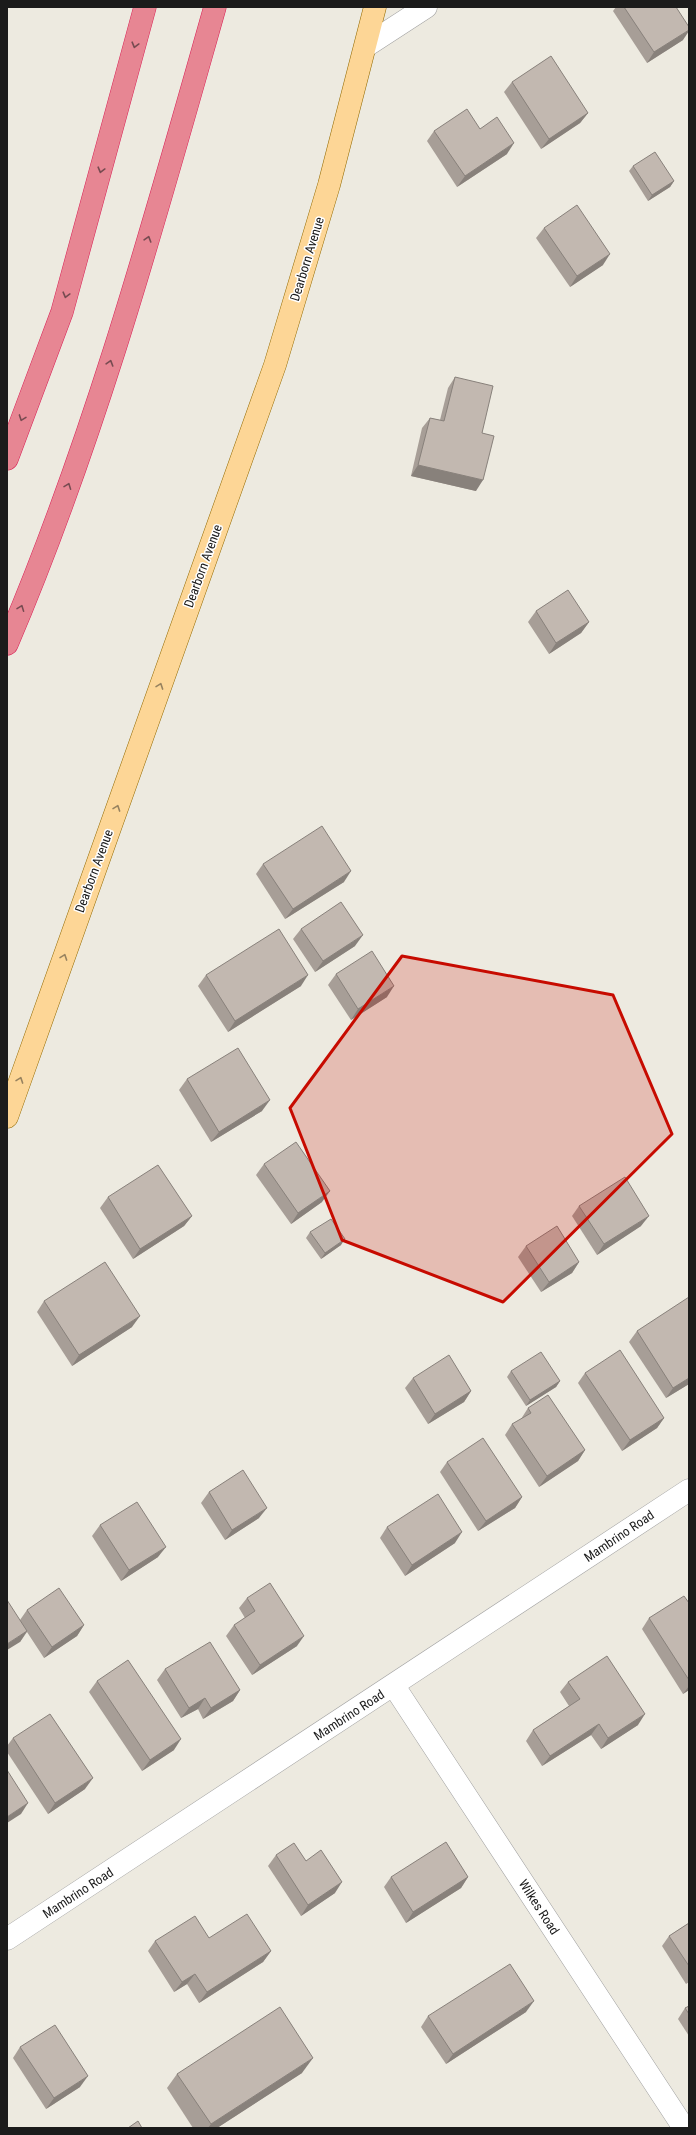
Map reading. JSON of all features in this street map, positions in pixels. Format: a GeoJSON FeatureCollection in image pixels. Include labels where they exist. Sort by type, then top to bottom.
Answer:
{"type":"FeatureCollection","features":[{"type":"Feature","properties":{"kind":"highway"},"geometry":{"type":"LineString","coordinates":[[7,459],[62,312],[145,7]]}},
{"type":"Feature","properties":{"kind":"highway"},"geometry":{"type":"LineString","coordinates":[[7,644],[89,432],[171,163],[215,7]]}},
{"type":"Feature","properties":{"kind":"main road","name":"Dearborn Avenue"},"geometry":{"type":"LineString","coordinates":[[7,1116],[276,365],[329,185],[375,7]]}},
{"type":"Feature","properties":{"kind":"street"},"geometry":{"type":"LineString","coordinates":[[366,46],[426,7]]}},
{"type":"Feature","properties":{"kind":"street","name":"Mambrino Road"},"geometry":{"type":"LineString","coordinates":[[7,1939],[394,1686],[689,1490]]}},
{"type":"Feature","properties":{"kind":"street","name":"Wilkes Road"},"geometry":{"type":"LineString","coordinates":[[394,1686],[684,2128]]}},
{"type":"Feature","properties":{"kind":"highlighted area"},"geometry":{"type":"Polygon","coordinates":[[[402,956],[613,995],[672,1134],[503,1302],[342,1240],[290,1108],[402,956]]]}},
{"type":"Feature","properties":{"kind":"building"},"geometry":{"type":"Polygon","coordinates":[[[624,7],[676,7],[689,27],[689,30],[654,52],[624,7]]]}},
{"type":"Feature","properties":{"kind":"building"},"geometry":{"type":"Polygon","coordinates":[[[551,56],[588,113],[549,139],[512,82],[551,56]]]}},
{"type":"Feature","properties":{"kind":"building"},"geometry":{"type":"Polygon","coordinates":[[[467,109],[480,129],[497,117],[514,143],[465,176],[434,131],[467,109]]]}},
{"type":"Feature","properties":{"kind":"building"},"geometry":{"type":"Polygon","coordinates":[[[655,152],[674,181],[652,195],[633,166],[655,152]]]}},
{"type":"Feature","properties":{"kind":"building"},"geometry":{"type":"Polygon","coordinates":[[[577,205],[610,254],[577,276],[544,228],[577,205]]]}},
{"type":"Feature","properties":{"kind":"building"},"geometry":{"type":"Polygon","coordinates":[[[455,377],[493,386],[482,433],[494,436],[483,480],[418,465],[430,418],[444,421],[455,377]]]}},
{"type":"Feature","properties":{"kind":"building"},"geometry":{"type":"Polygon","coordinates":[[[568,590],[589,622],[556,643],[536,611],[568,590]]]}},
{"type":"Feature","properties":{"kind":"building"},"geometry":{"type":"Polygon","coordinates":[[[322,826],[351,871],[293,909],[263,864],[322,826]]]}},
{"type":"Feature","properties":{"kind":"building"},"geometry":{"type":"Polygon","coordinates":[[[341,902],[363,935],[323,961],[301,929],[341,902]]]}},
{"type":"Feature","properties":{"kind":"building"},"geometry":{"type":"Polygon","coordinates":[[[279,929],[308,975],[235,1021],[206,975],[279,929]]]}},
{"type":"Feature","properties":{"kind":"building"},"geometry":{"type":"Polygon","coordinates":[[[372,951],[394,986],[358,1009],[336,974],[372,951]]]}},
{"type":"Feature","properties":{"kind":"building"},"geometry":{"type":"Polygon","coordinates":[[[238,1048],[270,1100],[219,1132],[187,1079],[238,1048]]]}},
{"type":"Feature","properties":{"kind":"building"},"geometry":{"type":"Polygon","coordinates":[[[296,1142],[330,1191],[298,1213],[264,1164],[296,1142]]]}},
{"type":"Feature","properties":{"kind":"building"},"geometry":{"type":"Polygon","coordinates":[[[158,1165],[192,1216],[140,1249],[108,1197],[158,1165]]]}},
{"type":"Feature","properties":{"kind":"building"},"geometry":{"type":"Polygon","coordinates":[[[625,1177],[649,1216],[604,1244],[579,1206],[625,1177]]]}},
{"type":"Feature","properties":{"kind":"building"},"geometry":{"type":"Polygon","coordinates":[[[331,1219],[345,1239],[325,1253],[310,1232],[331,1219]]]}},
{"type":"Feature","properties":{"kind":"building"},"geometry":{"type":"Polygon","coordinates":[[[557,1226],[579,1262],[549,1282],[526,1246],[557,1226]]]}},
{"type":"Feature","properties":{"kind":"building"},"geometry":{"type":"Polygon","coordinates":[[[105,1262],[140,1316],[79,1355],[44,1301],[105,1262]]]}},
{"type":"Feature","properties":{"kind":"building"},"geometry":{"type":"Polygon","coordinates":[[[689,1297],[689,1378],[673,1388],[637,1331],[689,1297]]]}},
{"type":"Feature","properties":{"kind":"building"},"geometry":{"type":"Polygon","coordinates":[[[620,1350],[664,1418],[630,1440],[585,1373],[620,1350]]]}},
{"type":"Feature","properties":{"kind":"building"},"geometry":{"type":"Polygon","coordinates":[[[541,1352],[560,1381],[530,1400],[511,1371],[541,1352]]]}},
{"type":"Feature","properties":{"kind":"building"},"geometry":{"type":"Polygon","coordinates":[[[449,1355],[471,1391],[435,1414],[413,1378],[449,1355]]]}},
{"type":"Feature","properties":{"kind":"building"},"geometry":{"type":"Polygon","coordinates":[[[548,1395],[585,1450],[547,1476],[512,1424],[531,1413],[528,1408],[548,1395]]]}},
{"type":"Feature","properties":{"kind":"building"},"geometry":{"type":"Polygon","coordinates":[[[483,1438],[522,1497],[486,1521],[447,1462],[483,1438]]]}},
{"type":"Feature","properties":{"kind":"building"},"geometry":{"type":"Polygon","coordinates":[[[243,1470],[267,1508],[232,1530],[209,1492],[243,1470]]]}},
{"type":"Feature","properties":{"kind":"building"},"geometry":{"type":"Polygon","coordinates":[[[438,1494],[462,1532],[412,1565],[387,1527],[438,1494]]]}},
{"type":"Feature","properties":{"kind":"building"},"geometry":{"type":"Polygon","coordinates":[[[137,1502],[166,1547],[129,1570],[100,1525],[137,1502]]]}},
{"type":"Feature","properties":{"kind":"building"},"geometry":{"type":"Polygon","coordinates":[[[270,1583],[304,1636],[260,1665],[234,1625],[255,1611],[247,1598],[270,1583]]]}},
{"type":"Feature","properties":{"kind":"building"},"geometry":{"type":"Polygon","coordinates":[[[59,1588],[84,1625],[52,1647],[27,1610],[59,1588]]]}},
{"type":"Feature","properties":{"kind":"building"},"geometry":{"type":"Polygon","coordinates":[[[684,1596],[689,1603],[689,1680],[649,1618],[684,1596]]]}},
{"type":"Feature","properties":{"kind":"building"},"geometry":{"type":"Polygon","coordinates":[[[7,1600],[27,1631],[7,1644],[7,1600]]]}},
{"type":"Feature","properties":{"kind":"building"},"geometry":{"type":"Polygon","coordinates":[[[210,1642],[240,1690],[211,1708],[205,1698],[189,1708],[165,1669],[210,1642]]]}},
{"type":"Feature","properties":{"kind":"building"},"geometry":{"type":"Polygon","coordinates":[[[607,1656],[645,1714],[608,1738],[599,1724],[550,1756],[533,1730],[580,1699],[568,1682],[607,1656]]]}},
{"type":"Feature","properties":{"kind":"building"},"geometry":{"type":"Polygon","coordinates":[[[128,1660],[181,1739],[150,1760],[97,1681],[128,1660]]]}},
{"type":"Feature","properties":{"kind":"building"},"geometry":{"type":"Polygon","coordinates":[[[50,1714],[93,1778],[55,1803],[13,1738],[50,1714]]]}},
{"type":"Feature","properties":{"kind":"building"},"geometry":{"type":"Polygon","coordinates":[[[7,1770],[28,1803],[7,1817],[7,1770]]]}},
{"type":"Feature","properties":{"kind":"building"},"geometry":{"type":"Polygon","coordinates":[[[446,1842],[468,1877],[413,1912],[391,1877],[446,1842]]]}},
{"type":"Feature","properties":{"kind":"building"},"geometry":{"type":"Polygon","coordinates":[[[294,1843],[306,1861],[321,1850],[342,1882],[308,1905],[276,1855],[294,1843]]]}},
{"type":"Feature","properties":{"kind":"building"},"geometry":{"type":"Polygon","coordinates":[[[247,1914],[271,1951],[207,1992],[195,1974],[182,1982],[155,1941],[195,1916],[209,1938],[247,1914]]]}},
{"type":"Feature","properties":{"kind":"building"},"geometry":{"type":"Polygon","coordinates":[[[689,1923],[689,1966],[669,1936],[689,1923]]]}},
{"type":"Feature","properties":{"kind":"building"},"geometry":{"type":"Polygon","coordinates":[[[510,1964],[534,2001],[453,2054],[428,2016],[510,1964]]]}},
{"type":"Feature","properties":{"kind":"building"},"geometry":{"type":"Polygon","coordinates":[[[689,2006],[689,2014],[685,2008],[689,2006]]]}},
{"type":"Feature","properties":{"kind":"building"},"geometry":{"type":"Polygon","coordinates":[[[280,2007],[313,2058],[211,2124],[177,2074],[280,2007]]]}},
{"type":"Feature","properties":{"kind":"building"},"geometry":{"type":"Polygon","coordinates":[[[55,2025],[88,2076],[54,2098],[20,2047],[55,2025]]]}},
{"type":"Feature","properties":{"kind":"building"},"geometry":{"type":"Polygon","coordinates":[[[138,2121],[142,2128],[128,2128],[138,2121]]]}}]}
